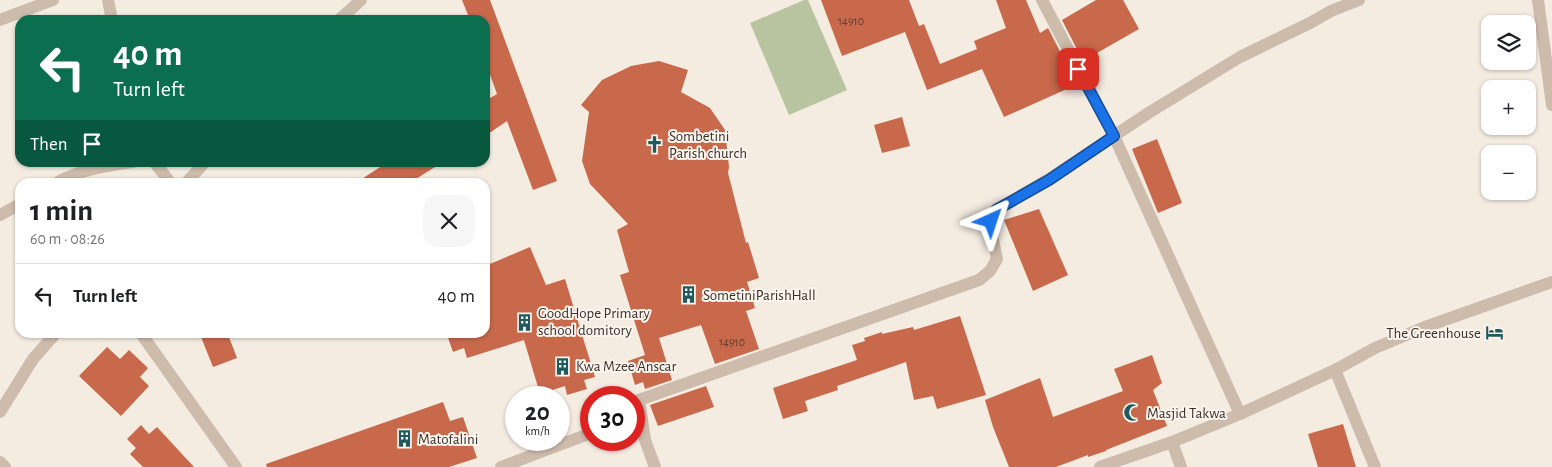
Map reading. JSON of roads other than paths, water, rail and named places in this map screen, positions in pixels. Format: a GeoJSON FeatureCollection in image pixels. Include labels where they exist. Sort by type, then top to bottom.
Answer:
{"type":"FeatureCollection","features":[{"type":"Feature","properties":{"kind":"street"},"geometry":{"type":"LineString","coordinates":[[0,20],[52,0]]}},
{"type":"Feature","properties":{"kind":"street"},"geometry":{"type":"LineString","coordinates":[[108,0],[111,15]]}},
{"type":"Feature","properties":{"kind":"street"},"geometry":{"type":"LineString","coordinates":[[344,15],[361,0]]}},
{"type":"Feature","properties":{"kind":"street"},"geometry":{"type":"LineString","coordinates":[[1042,0],[1114,136],[1240,414]]}},
{"type":"Feature","properties":{"kind":"street"},"geometry":{"type":"LineString","coordinates":[[645,401],[979,280],[990,271],[997,259],[991,230],[991,221],[996,210],[1049,180],[1150,112],[1240,57],[1331,11],[1359,0]]}},
{"type":"Feature","properties":{"kind":"street"},"geometry":{"type":"LineString","coordinates":[[1538,0],[1552,105]]}},
{"type":"Feature","properties":{"kind":"street"},"geometry":{"type":"LineString","coordinates":[[66,178],[95,167]]}},
{"type":"Feature","properties":{"kind":"street"},"geometry":{"type":"LineString","coordinates":[[158,167],[167,178]]}},
{"type":"Feature","properties":{"kind":"street"},"geometry":{"type":"LineString","coordinates":[[191,178],[201,167]]}},
{"type":"Feature","properties":{"kind":"street"},"geometry":{"type":"LineString","coordinates":[[0,215],[15,207]]}},
{"type":"Feature","properties":{"kind":"street"},"geometry":{"type":"LineString","coordinates":[[1100,467],[1172,442],[1240,414],[1335,370],[1375,348],[1425,327],[1552,282]]}},
{"type":"Feature","properties":{"kind":"street"},"geometry":{"type":"LineString","coordinates":[[0,412],[34,359],[52,338]]}},
{"type":"Feature","properties":{"kind":"street"},"geometry":{"type":"LineString","coordinates":[[144,338],[236,467]]}},
{"type":"Feature","properties":{"kind":"street"},"geometry":{"type":"LineString","coordinates":[[1335,370],[1375,467]]}},
{"type":"Feature","properties":{"kind":"street"},"geometry":{"type":"LineString","coordinates":[[501,467],[580,437]]}},
{"type":"Feature","properties":{"kind":"street"},"geometry":{"type":"LineString","coordinates":[[645,440],[655,467]]}},
{"type":"Feature","properties":{"kind":"street"},"geometry":{"type":"LineString","coordinates":[[1172,442],[1181,467]]}},
{"type":"Feature","properties":{"kind":"street"},"geometry":{"type":"LineString","coordinates":[[0,462],[5,467]]}},
{"type":"Feature","properties":{"kind":"place","name":"Sombetini Parish church"},"geometry":{"type":"Point","coordinates":[655,145]}},
{"type":"Feature","properties":{"kind":"place","name":"SometiniParishHall"},"geometry":{"type":"Point","coordinates":[689,295]}},
{"type":"Feature","properties":{"kind":"place","name":"GoodHope Primary school domitory"},"geometry":{"type":"Point","coordinates":[524,322]}},
{"type":"Feature","properties":{"kind":"place","name":"The Greenhouse"},"geometry":{"type":"Point","coordinates":[1495,333]}},
{"type":"Feature","properties":{"kind":"place","name":"Kwa Mzee Anscar"},"geometry":{"type":"Point","coordinates":[562,366]}},
{"type":"Feature","properties":{"kind":"place","name":"Masjid Takwa"},"geometry":{"type":"Point","coordinates":[1133,413]}},
{"type":"Feature","properties":{"kind":"place","name":"Matofalini"},"geometry":{"type":"Point","coordinates":[404,439]}}]}
